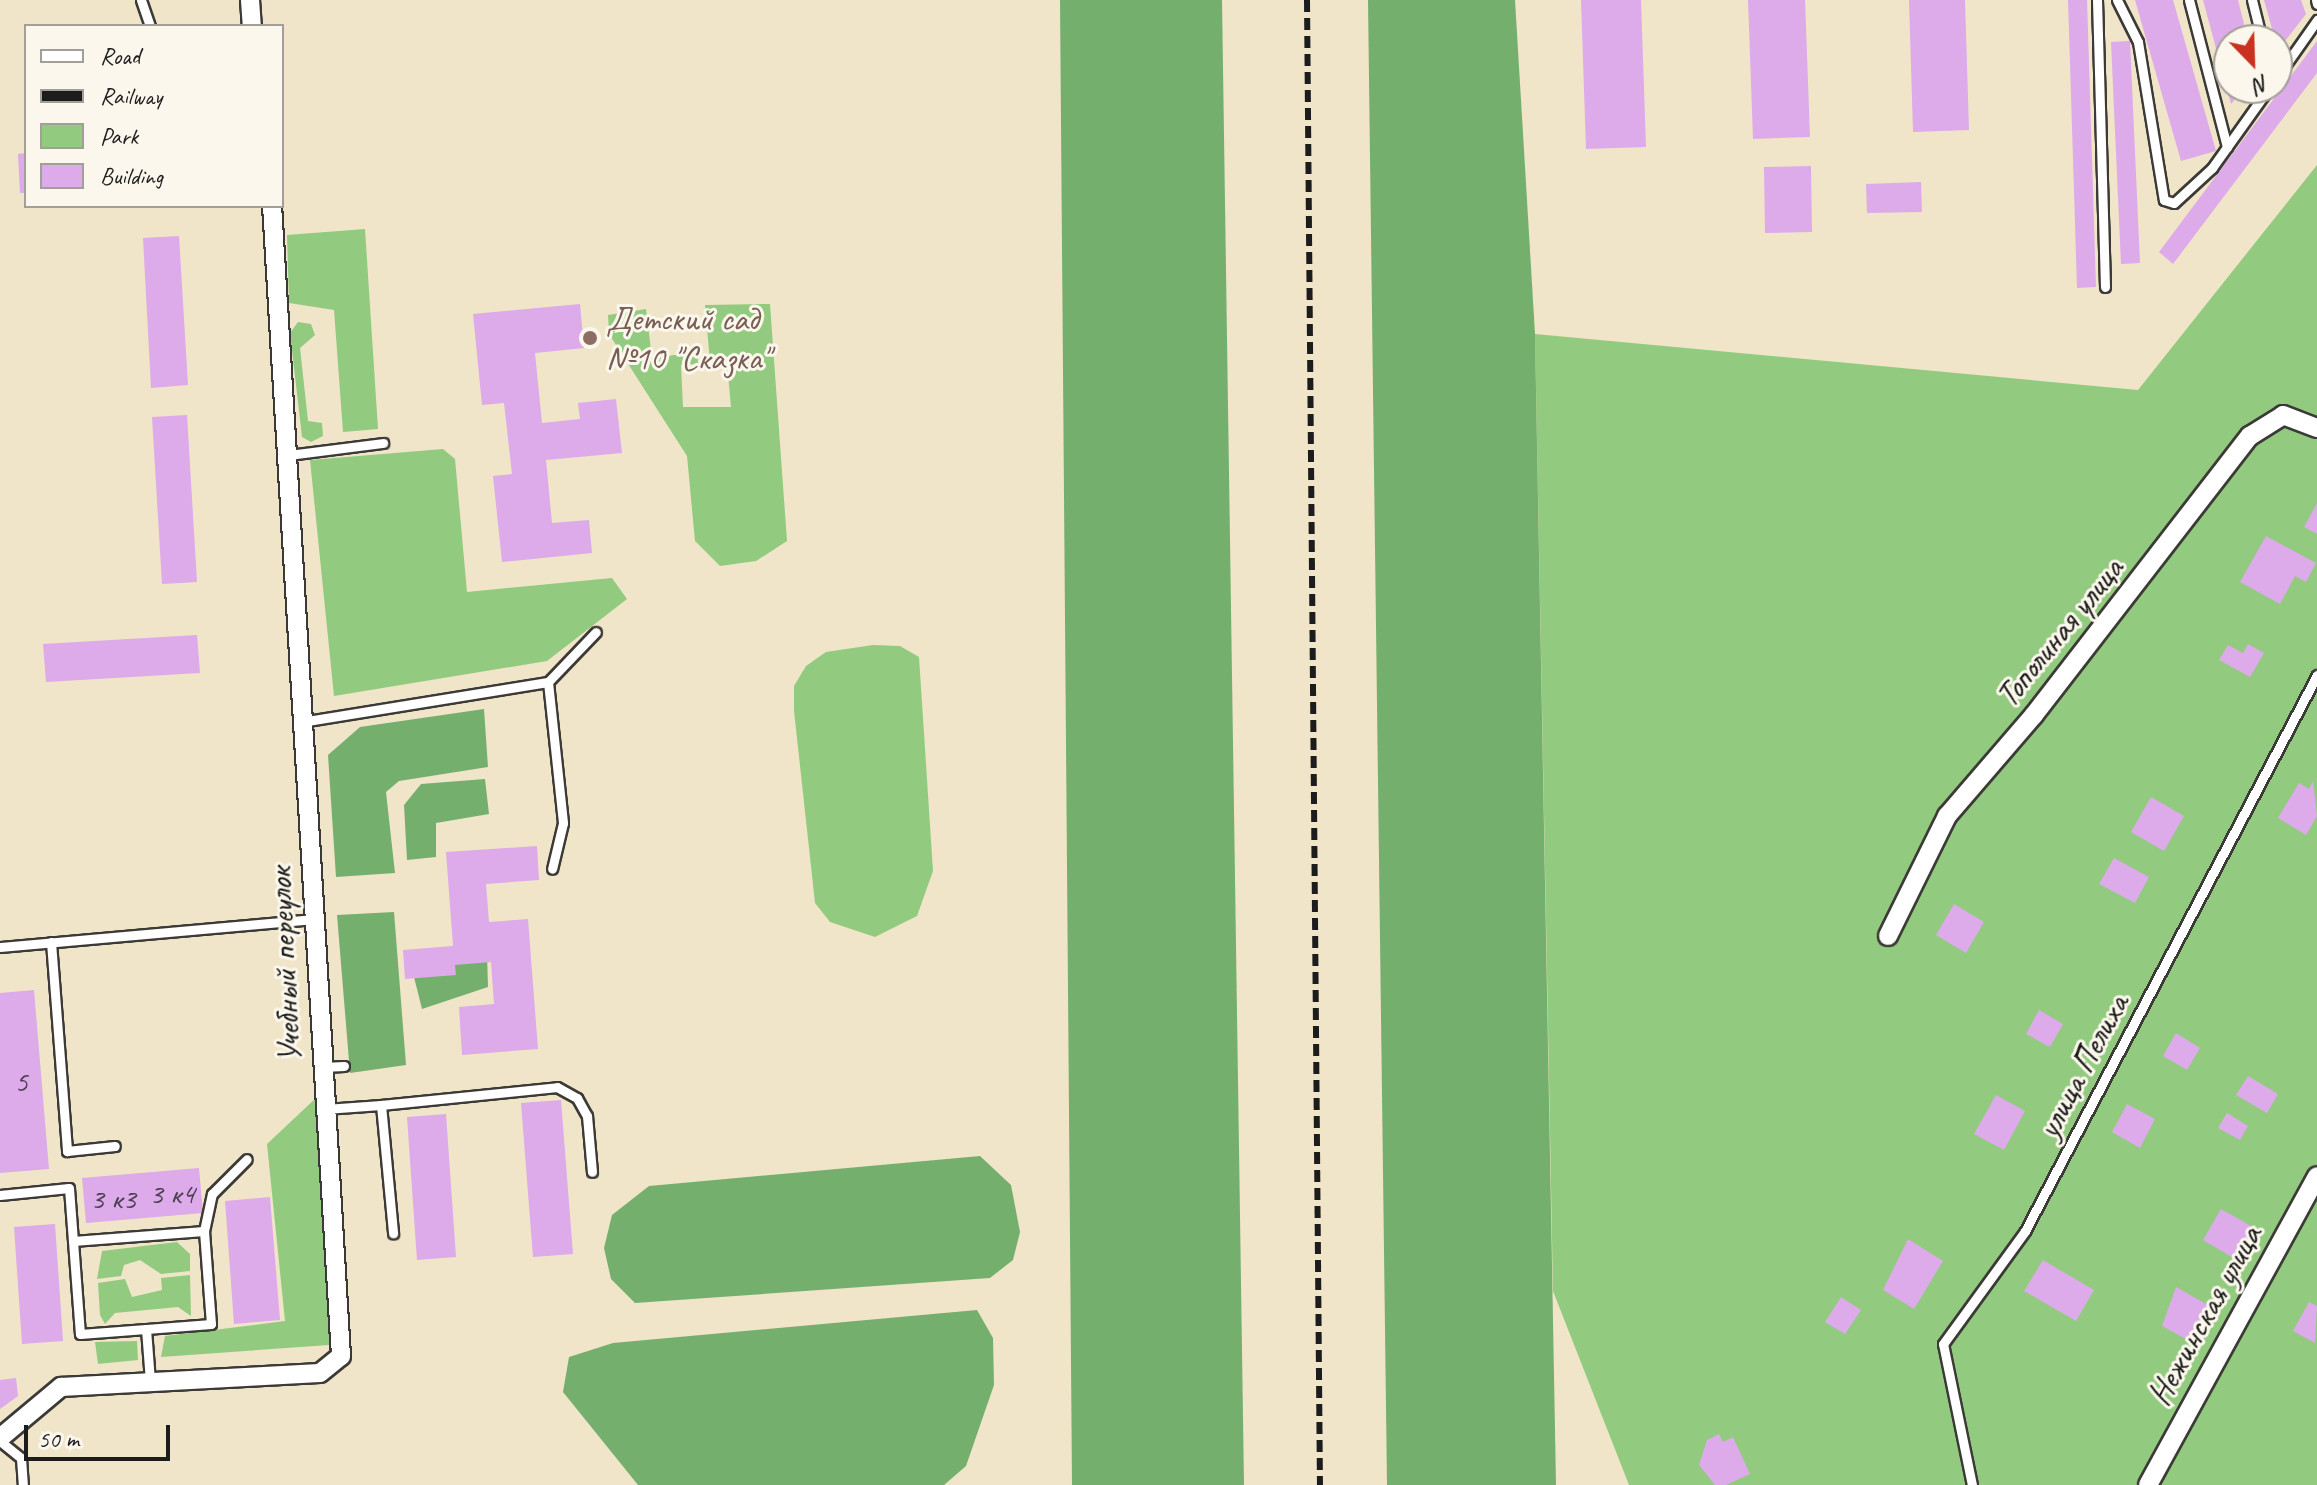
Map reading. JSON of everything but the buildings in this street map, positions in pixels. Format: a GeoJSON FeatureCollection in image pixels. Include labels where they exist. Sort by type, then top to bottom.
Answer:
{"type":"FeatureCollection","features":[{"type":"Feature","properties":{"kind":"street"},"geometry":{"type":"LineString","coordinates":[[250,0],[252,24]]}},
{"type":"Feature","properties":{"kind":"street","name":"Учебный переулок"},"geometry":{"type":"LineString","coordinates":[[0,1439],[61,1387],[320,1373],[341,1356],[313,919],[307,721],[272,208]]}},
{"type":"Feature","properties":{"kind":"street","name":"Тополиная улица"},"geometry":{"type":"LineString","coordinates":[[1888,936],[1947,816],[2250,436],[2283,415],[2317,428]]}},
{"type":"Feature","properties":{"kind":"street","name":"Нежинская улица"},"geometry":{"type":"LineString","coordinates":[[2148,1485],[2317,1176]]}},
{"type":"Feature","properties":{"kind":"lane"},"geometry":{"type":"LineString","coordinates":[[141,0],[149,24]]}},
{"type":"Feature","properties":{"kind":"lane"},"geometry":{"type":"LineString","coordinates":[[2097,0],[2105,287]]}},
{"type":"Feature","properties":{"kind":"lane"},"geometry":{"type":"LineString","coordinates":[[2117,0],[2138,42],[2164,200],[2174,203],[2227,147],[2258,104]]}},
{"type":"Feature","properties":{"kind":"lane"},"geometry":{"type":"LineString","coordinates":[[2189,0],[2227,147]]}},
{"type":"Feature","properties":{"kind":"lane"},"geometry":{"type":"LineString","coordinates":[[2252,0],[2258,24]]}},
{"type":"Feature","properties":{"kind":"lane"},"geometry":{"type":"LineString","coordinates":[[2293,54],[2317,20]]}},
{"type":"Feature","properties":{"kind":"lane"},"geometry":{"type":"LineString","coordinates":[[289,455],[383,443]]}},
{"type":"Feature","properties":{"kind":"lane"},"geometry":{"type":"LineString","coordinates":[[307,721],[548,682],[596,632]]}},
{"type":"Feature","properties":{"kind":"lane","name":"улица Пелиха"},"geometry":{"type":"LineString","coordinates":[[1972,1485],[1943,1344],[2025,1231],[2317,675]]}},
{"type":"Feature","properties":{"kind":"lane"},"geometry":{"type":"LineString","coordinates":[[548,682],[563,823],[552,869]]}},
{"type":"Feature","properties":{"kind":"lane"},"geometry":{"type":"LineString","coordinates":[[0,947],[313,919]]}},
{"type":"Feature","properties":{"kind":"lane"},"geometry":{"type":"LineString","coordinates":[[51,942],[67,1151],[115,1146]]}},
{"type":"Feature","properties":{"kind":"lane"},"geometry":{"type":"LineString","coordinates":[[321,1067],[344,1066]]}},
{"type":"Feature","properties":{"kind":"lane"},"geometry":{"type":"LineString","coordinates":[[324,1109],[557,1087],[577,1098],[587,1116],[592,1172]]}},
{"type":"Feature","properties":{"kind":"lane"},"geometry":{"type":"LineString","coordinates":[[381,1105],[393,1233]]}},
{"type":"Feature","properties":{"kind":"lane"},"geometry":{"type":"LineString","coordinates":[[0,1195],[69,1188],[80,1334],[211,1324],[204,1231],[212,1194],[247,1159]]}},
{"type":"Feature","properties":{"kind":"lane"},"geometry":{"type":"LineString","coordinates":[[73,1241],[204,1231]]}},
{"type":"Feature","properties":{"kind":"lane"},"geometry":{"type":"LineString","coordinates":[[146,1329],[150,1381]]}},
{"type":"Feature","properties":{"kind":"lane"},"geometry":{"type":"LineString","coordinates":[[0,1439],[21,1458],[23,1485]]}},
{"type":"Feature","properties":{"kind":"green space"},"geometry":{"type":"Polygon","coordinates":[[[1060,0],[1222,0],[1244,1485],[1072,1485],[1060,0]]]}},
{"type":"Feature","properties":{"kind":"green space"},"geometry":{"type":"Polygon","coordinates":[[[1368,0],[1515,0],[1535,334],[1556,1485],[1387,1485],[1368,0]]]}},
{"type":"Feature","properties":{"kind":"green space"},"geometry":{"type":"Polygon","coordinates":[[[2317,165],[2317,1485],[1629,1485],[1553,1291],[1535,334],[2138,390],[2317,165]]]}},
{"type":"Feature","properties":{"kind":"green space"},"geometry":{"type":"Polygon","coordinates":[[[365,229],[378,429],[343,432],[334,310],[289,303],[287,235],[365,229]]]}},
{"type":"Feature","properties":{"kind":"green space"},"geometry":{"type":"Polygon","coordinates":[[[770,304],[787,541],[756,561],[720,566],[695,541],[687,456],[609,334],[608,315],[646,309],[652,358],[697,352],[698,364],[681,365],[683,407],[731,407],[727,363],[710,362],[705,305],[770,304]]]}},
{"type":"Feature","properties":{"kind":"green space"},"geometry":{"type":"Polygon","coordinates":[[[298,322],[311,324],[315,335],[300,348],[308,421],[322,423],[323,436],[311,442],[302,437],[290,333],[298,322]]]}},
{"type":"Feature","properties":{"kind":"green space"},"geometry":{"type":"Polygon","coordinates":[[[443,449],[455,459],[467,592],[612,578],[627,599],[547,661],[334,696],[310,460],[443,449]]]}},
{"type":"Feature","properties":{"kind":"green space"},"geometry":{"type":"Polygon","coordinates":[[[873,645],[900,646],[919,657],[933,871],[917,916],[875,937],[830,922],[815,903],[794,711],[794,686],[806,666],[826,652],[873,645]]]}},
{"type":"Feature","properties":{"kind":"green space"},"geometry":{"type":"Polygon","coordinates":[[[484,709],[488,767],[399,781],[386,792],[395,873],[336,877],[328,755],[360,727],[484,709]]]}},
{"type":"Feature","properties":{"kind":"green space"},"geometry":{"type":"Polygon","coordinates":[[[485,779],[489,814],[436,823],[436,857],[407,860],[404,805],[421,784],[485,779]]]}},
{"type":"Feature","properties":{"kind":"green space"},"geometry":{"type":"Polygon","coordinates":[[[394,912],[406,1065],[350,1073],[337,915],[394,912]]]}},
{"type":"Feature","properties":{"kind":"green space"},"geometry":{"type":"Polygon","coordinates":[[[487,953],[488,987],[422,1009],[411,965],[487,953]]]}},
{"type":"Feature","properties":{"kind":"green space"},"geometry":{"type":"Polygon","coordinates":[[[317,1097],[335,1338],[329,1345],[161,1357],[165,1336],[285,1321],[267,1144],[317,1097]]]}},
{"type":"Feature","properties":{"kind":"green space"},"geometry":{"type":"Polygon","coordinates":[[[980,1156],[1011,1185],[1020,1232],[1013,1260],[990,1278],[635,1303],[611,1279],[604,1248],[612,1215],[649,1186],[980,1156]]]}},
{"type":"Feature","properties":{"kind":"green space"},"geometry":{"type":"Polygon","coordinates":[[[177,1242],[190,1254],[190,1271],[161,1274],[140,1260],[124,1265],[121,1276],[97,1279],[102,1251],[177,1242]]]}},
{"type":"Feature","properties":{"kind":"green space"},"geometry":{"type":"Polygon","coordinates":[[[190,1275],[191,1316],[178,1307],[115,1313],[105,1324],[100,1315],[98,1283],[125,1279],[132,1297],[162,1290],[161,1278],[190,1275]]]}},
{"type":"Feature","properties":{"kind":"green space"},"geometry":{"type":"Polygon","coordinates":[[[977,1310],[993,1338],[994,1385],[966,1466],[944,1485],[638,1485],[563,1392],[569,1357],[613,1343],[977,1310]]]}},
{"type":"Feature","properties":{"kind":"green space"},"geometry":{"type":"Polygon","coordinates":[[[137,1341],[138,1360],[98,1364],[95,1342],[137,1341]]]}},
{"type":"Feature","properties":{"kind":"railway"},"geometry":{"type":"LineString","coordinates":[[1307,0],[1320,1485]]}},
{"type":"Feature","properties":{"kind":"place","name":"Детский сад №10 \"Сказка\""},"geometry":{"type":"Point","coordinates":[590,338]}}]}
